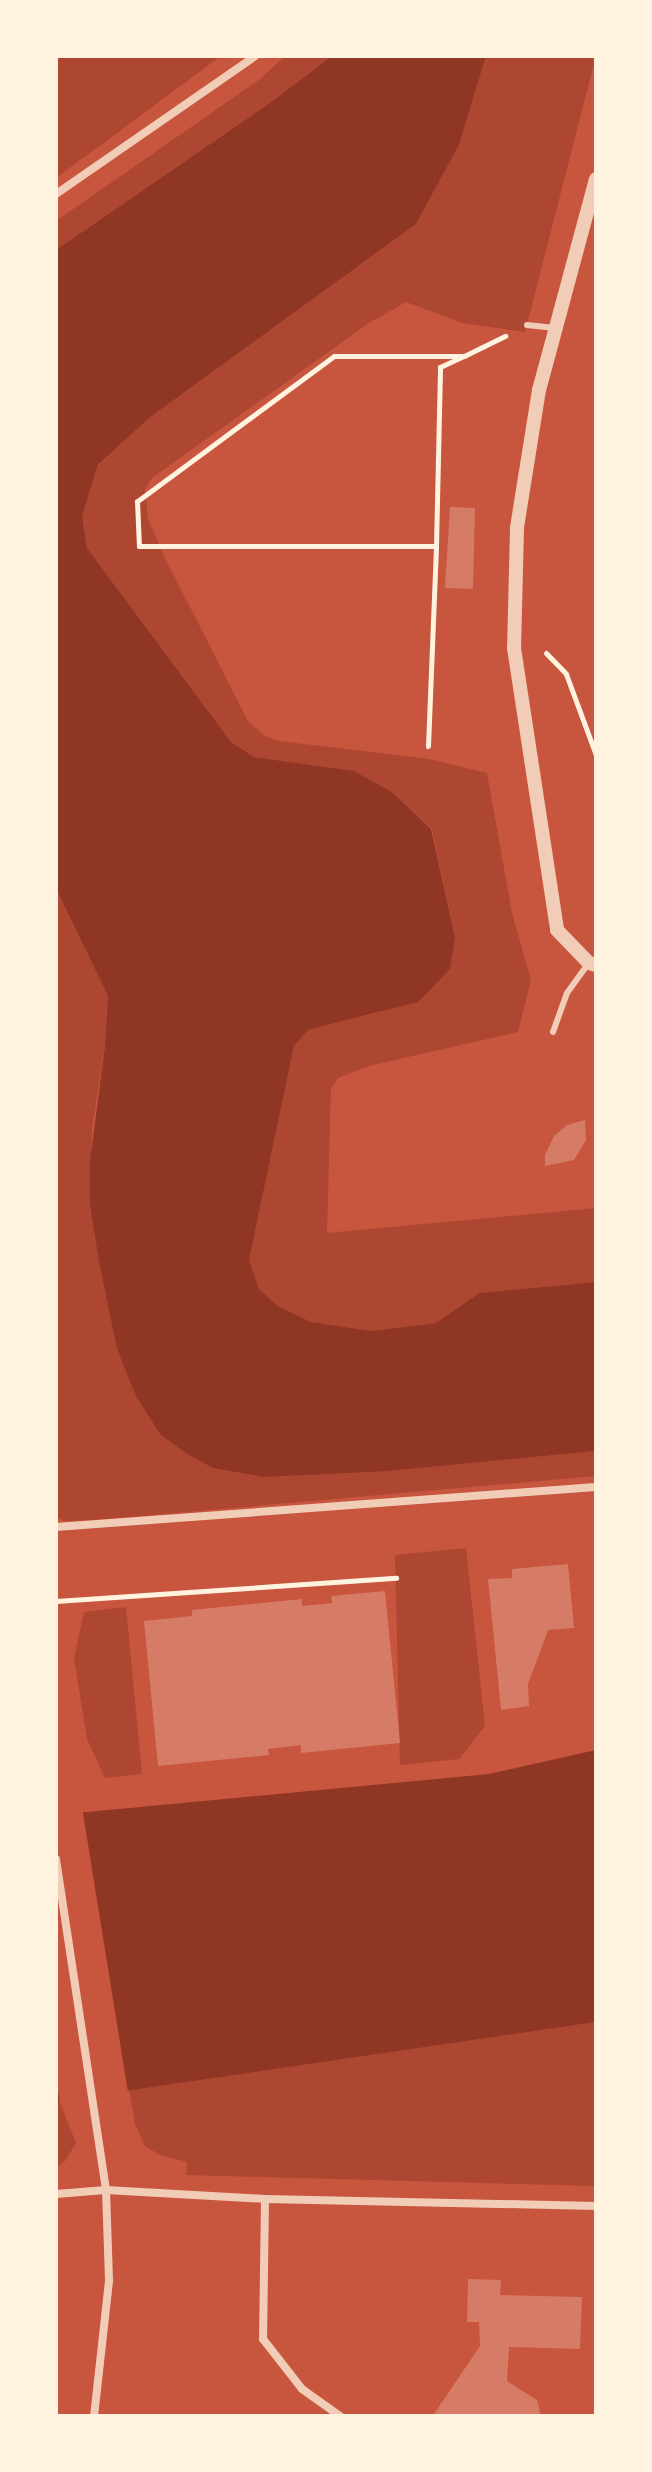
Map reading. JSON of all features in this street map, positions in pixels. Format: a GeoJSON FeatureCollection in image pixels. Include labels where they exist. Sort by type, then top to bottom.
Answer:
{"type":"FeatureCollection","features":[{"type":"Feature","properties":{"kind":"street"},"geometry":{"type":"LineString","coordinates":[[56,194],[255,56]]}},
{"type":"Feature","properties":{"kind":"street"},"geometry":{"type":"LineString","coordinates":[[593,964],[557,930],[514,648],[517,528],[539,390],[596,179]]}},
{"type":"Feature","properties":{"kind":"street"},"geometry":{"type":"LineString","coordinates":[[56,1527],[596,1487]]}},
{"type":"Feature","properties":{"kind":"street"},"geometry":{"type":"LineString","coordinates":[[56,1859],[106,2190],[109,2281],[94,2416]]}},
{"type":"Feature","properties":{"kind":"street"},"geometry":{"type":"LineString","coordinates":[[56,2194],[106,2190],[265,2199],[596,2206]]}},
{"type":"Feature","properties":{"kind":"street"},"geometry":{"type":"LineString","coordinates":[[265,2199],[263,2339],[302,2389],[340,2416]]}},
{"type":"Feature","properties":{"kind":"lane"},"geometry":{"type":"LineString","coordinates":[[527,325],[556,328]]}},
{"type":"Feature","properties":{"kind":"lane"},"geometry":{"type":"LineString","coordinates":[[553,1032],[567,993],[593,964]]}},
{"type":"Feature","properties":{"kind":"path"},"geometry":{"type":"LineString","coordinates":[[428,746],[440,367],[527,325]]}},
{"type":"Feature","properties":{"kind":"path"},"geometry":{"type":"LineString","coordinates":[[436,546],[139,546],[137,501],[334,356],[464,356]]}},
{"type":"Feature","properties":{"kind":"path"},"geometry":{"type":"LineString","coordinates":[[514,648],[546,653],[566,674],[596,755]]}},
{"type":"Feature","properties":{"kind":"path"},"geometry":{"type":"LineString","coordinates":[[56,1601],[396,1578]]}},
{"type":"Feature","properties":{"kind":"shaded area"},"geometry":{"type":"Polygon","coordinates":[[[56,56],[221,56],[56,178],[56,56]]]}},
{"type":"Feature","properties":{"kind":"shaded area"},"geometry":{"type":"Polygon","coordinates":[[[285,56],[332,56],[274,100],[56,250],[56,221],[259,80],[285,56]]]}},
{"type":"Feature","properties":{"kind":"shaded area"},"geometry":{"type":"Polygon","coordinates":[[[332,56],[486,56],[459,145],[416,224],[149,418],[98,465],[82,516],[87,548],[231,742],[254,757],[354,771],[392,792],[431,829],[455,937],[450,969],[418,1002],[308,1030],[294,1046],[249,1260],[259,1289],[278,1306],[311,1322],[372,1331],[436,1323],[479,1293],[596,1282],[596,1451],[389,1471],[264,1477],[213,1468],[160,1434],[136,1396],[117,1349],[99,1261],[90,1205],[90,1161],[105,1046],[108,996],[56,889],[56,250],[274,100],[332,56]]]}},
{"type":"Feature","properties":{"kind":"shaded area"},"geometry":{"type":"Polygon","coordinates":[[[486,56],[596,56],[525,332],[462,323],[406,302],[369,323],[152,478],[145,490],[148,519],[165,558],[248,721],[265,736],[279,741],[429,759],[487,773],[512,913],[531,980],[518,1032],[369,1066],[338,1078],[331,1088],[327,1233],[596,1208],[596,1282],[479,1293],[436,1323],[372,1331],[311,1322],[278,1306],[259,1289],[249,1260],[294,1046],[308,1030],[381,1012],[455,937],[432,829],[392,792],[354,771],[254,757],[231,742],[87,548],[82,516],[98,466],[149,418],[416,224],[459,145],[486,56]]]}},
{"type":"Feature","properties":{"kind":"shaded area"},"geometry":{"type":"Polygon","coordinates":[[[56,890],[108,996],[105,1046],[92,1129],[90,1205],[117,1349],[389,1471],[596,1451],[596,1476],[96,1520],[64,1521],[56,1517],[56,890]]]}},
{"type":"Feature","properties":{"kind":"shaded area"},"geometry":{"type":"Polygon","coordinates":[[[466,1548],[485,1726],[459,1759],[400,1765],[395,1555],[466,1548]]]}},
{"type":"Feature","properties":{"kind":"shaded area"},"geometry":{"type":"Polygon","coordinates":[[[126,1607],[142,1774],[105,1778],[87,1739],[74,1658],[84,1612],[126,1607]]]}},
{"type":"Feature","properties":{"kind":"shaded area"},"geometry":{"type":"Polygon","coordinates":[[[596,1750],[596,2022],[56,2101],[56,1815],[489,1774],[596,1750]]]}},
{"type":"Feature","properties":{"kind":"shaded area"},"geometry":{"type":"Polygon","coordinates":[[[596,2022],[596,2186],[186,2175],[187,2162],[160,2155],[145,2146],[135,2124],[129,2088],[596,2022]]]}},
{"type":"Feature","properties":{"kind":"shaded area"},"geometry":{"type":"Polygon","coordinates":[[[59,2100],[76,2143],[65,2161],[56,2167],[56,2101],[59,2100]]]}},
{"type":"Feature","properties":{"kind":"pier"},"geometry":{"type":"Polygon","coordinates":[[[82,1807],[128,2092],[60,2104],[56,2079],[56,1811],[82,1807]]]}},
{"type":"Feature","properties":{"kind":"building"},"geometry":{"type":"Polygon","coordinates":[[[450,507],[475,508],[473,589],[445,588],[450,507]]]}},
{"type":"Feature","properties":{"kind":"building"},"geometry":{"type":"Polygon","coordinates":[[[585,1120],[586,1140],[574,1160],[545,1166],[545,1155],[554,1136],[567,1125],[585,1120]]]}},
{"type":"Feature","properties":{"kind":"building"},"geometry":{"type":"Polygon","coordinates":[[[568,1564],[574,1628],[548,1630],[528,1684],[529,1706],[501,1710],[488,1579],[512,1578],[512,1569],[568,1564]]]}},
{"type":"Feature","properties":{"kind":"building"},"geometry":{"type":"Polygon","coordinates":[[[385,1591],[400,1743],[301,1753],[301,1745],[268,1749],[269,1755],[158,1766],[144,1621],[192,1616],[192,1610],[302,1599],[302,1606],[332,1603],[331,1596],[385,1591]]]}},
{"type":"Feature","properties":{"kind":"building"},"geometry":{"type":"Polygon","coordinates":[[[468,2279],[501,2280],[500,2295],[582,2297],[580,2349],[509,2347],[507,2381],[537,2400],[541,2416],[434,2414],[480,2346],[479,2322],[467,2322],[468,2279]]]}}]}
